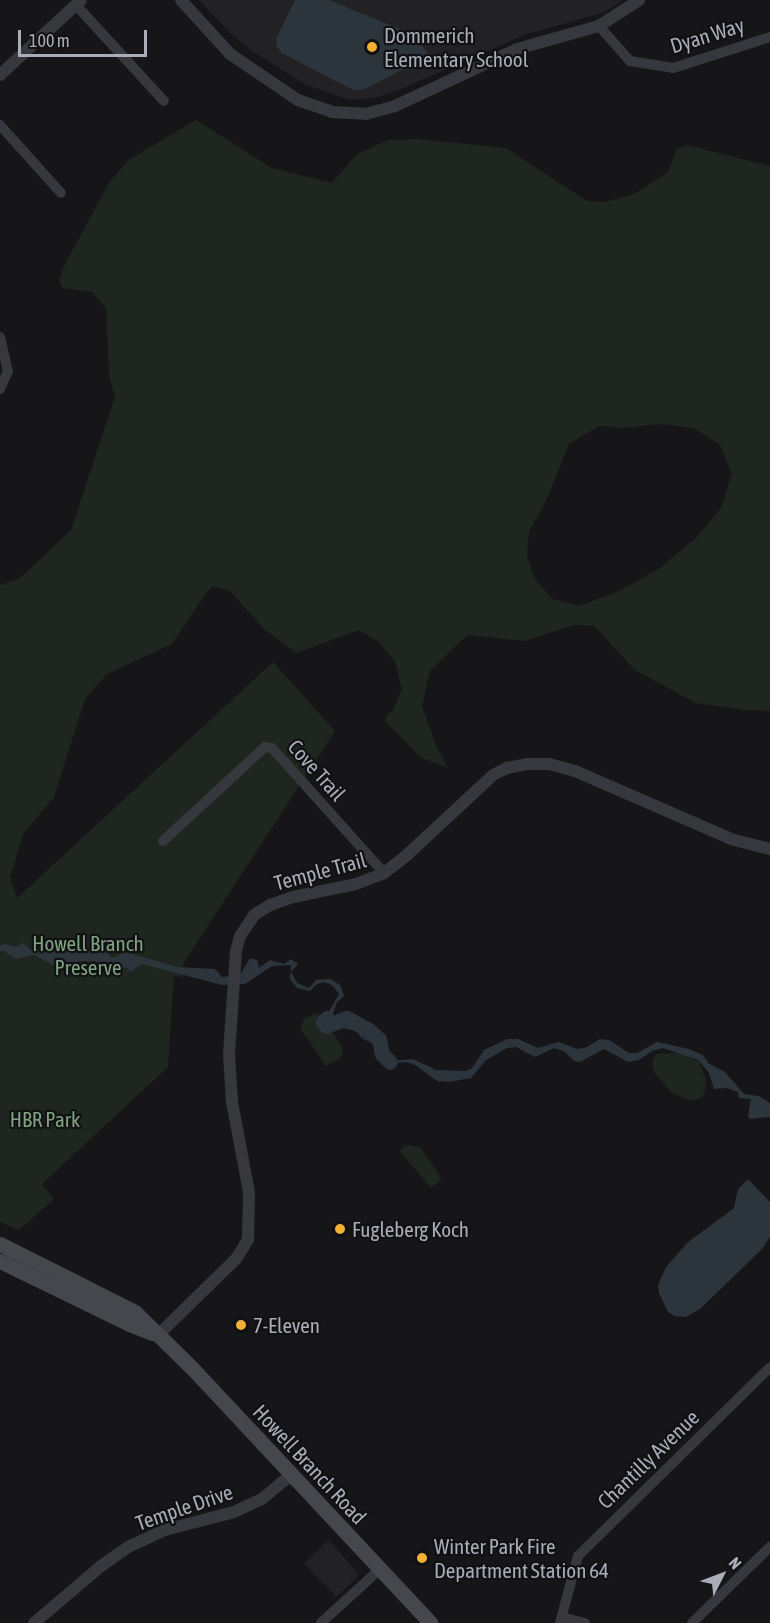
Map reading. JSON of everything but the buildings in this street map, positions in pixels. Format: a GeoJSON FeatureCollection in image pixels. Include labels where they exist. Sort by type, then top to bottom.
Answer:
{"type":"FeatureCollection","features":[{"type":"Feature","properties":{"kind":"main road","name":"Howell Branch Road"},"geometry":{"type":"LineString","coordinates":[[0,1244],[135,1312],[431,1623]]}},
{"type":"Feature","properties":{"kind":"main road","name":"Howell Branch Road"},"geometry":{"type":"LineString","coordinates":[[0,1261],[129,1324],[158,1335]]}},
{"type":"Feature","properties":{"kind":"street"},"geometry":{"type":"LineString","coordinates":[[181,0],[230,54],[298,100],[332,112],[366,114],[396,106],[517,49],[599,26],[639,0]]}},
{"type":"Feature","properties":{"kind":"street"},"geometry":{"type":"LineString","coordinates":[[0,75],[79,2],[164,101]]}},
{"type":"Feature","properties":{"kind":"street","name":"Dyan Way"},"geometry":{"type":"LineString","coordinates":[[599,26],[630,61],[673,68],[770,37]]}},
{"type":"Feature","properties":{"kind":"street"},"geometry":{"type":"LineString","coordinates":[[0,125],[61,193]]}},
{"type":"Feature","properties":{"kind":"street"},"geometry":{"type":"LineString","coordinates":[[0,337],[8,371],[0,388]]}},
{"type":"Feature","properties":{"kind":"street","name":"Cove Trail"},"geometry":{"type":"LineString","coordinates":[[162,841],[265,747],[272,748],[384,873]]}},
{"type":"Feature","properties":{"kind":"street","name":"Temple Trail"},"geometry":{"type":"LineString","coordinates":[[158,1335],[236,1259],[248,1240],[249,1192],[229,1072],[233,988],[240,936],[260,910],[293,897],[356,884],[384,873],[408,854],[487,779],[501,770],[527,764],[549,764],[576,771],[734,840],[770,849]]}},
{"type":"Feature","properties":{"kind":"street","name":"Chantilly Avenue"},"geometry":{"type":"LineString","coordinates":[[561,1620],[578,1556],[770,1367]]}},
{"type":"Feature","properties":{"kind":"street","name":"Temple Drive"},"geometry":{"type":"LineString","coordinates":[[34,1623],[101,1566],[128,1547],[165,1530],[234,1512],[262,1499],[291,1475]]}},
{"type":"Feature","properties":{"kind":"street"},"geometry":{"type":"LineString","coordinates":[[692,1623],[770,1547]]}},
{"type":"Feature","properties":{"kind":"street"},"geometry":{"type":"LineString","coordinates":[[321,1623],[380,1569]]}},
{"type":"Feature","properties":{"kind":"street"},"geometry":{"type":"LineString","coordinates":[[561,1620],[585,1623]]}},
{"type":"Feature","properties":{"kind":"shaded area","name":"Dommerich Elementary School"},"geometry":{"type":"Polygon","coordinates":[[[199,0],[623,0],[605,12],[524,35],[399,90],[374,98],[350,100],[304,84],[252,51],[231,34],[199,0]]]}},
{"type":"Feature","properties":{"kind":"shaded area"},"geometry":{"type":"Polygon","coordinates":[[[295,0],[329,0],[412,34],[429,54],[426,58],[363,90],[353,90],[282,53],[277,47],[276,39],[295,0]]]}},
{"type":"Feature","properties":{"kind":"shaded area"},"geometry":{"type":"Polygon","coordinates":[[[23,943],[31,950],[61,948],[67,951],[75,944],[81,951],[97,948],[106,950],[112,958],[125,952],[177,967],[215,969],[222,977],[240,975],[250,958],[257,960],[259,968],[270,960],[284,964],[291,959],[298,964],[291,972],[297,983],[309,988],[316,980],[330,979],[340,985],[344,996],[337,1002],[332,1016],[326,1023],[332,1022],[332,1028],[321,1030],[316,1026],[318,1018],[322,1014],[327,1015],[339,994],[333,986],[325,982],[317,984],[310,991],[297,988],[290,979],[291,965],[272,966],[245,984],[222,985],[142,964],[130,972],[127,968],[100,965],[95,961],[79,961],[74,964],[73,961],[69,967],[64,964],[53,965],[34,955],[15,959],[4,951],[0,951],[0,946],[4,944],[16,947],[23,943]]]}},
{"type":"Feature","properties":{"kind":"shaded area"},"geometry":{"type":"Polygon","coordinates":[[[507,1039],[518,1039],[538,1048],[558,1042],[578,1049],[587,1047],[600,1039],[609,1040],[629,1053],[637,1053],[657,1042],[689,1049],[703,1055],[708,1063],[725,1072],[744,1094],[759,1096],[770,1103],[770,1117],[750,1119],[748,1116],[751,1099],[739,1098],[738,1092],[727,1088],[714,1089],[709,1073],[698,1060],[663,1048],[652,1051],[639,1060],[628,1062],[604,1049],[580,1062],[574,1061],[564,1051],[554,1048],[535,1057],[516,1047],[507,1048],[486,1060],[471,1078],[449,1082],[437,1081],[415,1065],[406,1062],[389,1064],[378,1049],[382,1046],[390,1061],[413,1059],[436,1070],[466,1071],[472,1068],[484,1050],[507,1039]]]}},
{"type":"Feature","properties":{"kind":"shaded area"},"geometry":{"type":"Polygon","coordinates":[[[748,1179],[770,1202],[770,1237],[762,1249],[700,1309],[686,1317],[675,1316],[668,1312],[659,1293],[658,1285],[666,1267],[687,1243],[734,1208],[738,1189],[748,1179]]]}},
{"type":"Feature","properties":{"kind":"shaded area"},"geometry":{"type":"Polygon","coordinates":[[[329,1540],[358,1573],[357,1578],[336,1597],[304,1563],[329,1540]]]}},
{"type":"Feature","properties":{"kind":"green space"},"geometry":{"type":"Polygon","coordinates":[[[196,120],[272,168],[332,183],[357,154],[388,140],[418,139],[506,148],[587,201],[605,202],[634,194],[668,172],[677,149],[687,145],[770,166],[770,711],[744,710],[696,703],[635,670],[594,626],[574,625],[525,641],[467,635],[430,671],[422,706],[436,746],[448,768],[420,757],[386,722],[386,716],[393,710],[402,689],[395,662],[379,642],[359,630],[296,653],[264,629],[230,591],[213,586],[172,644],[107,674],[85,699],[54,797],[23,834],[10,877],[17,898],[273,662],[335,731],[183,964],[183,978],[174,975],[168,1067],[42,1184],[54,1199],[19,1230],[0,1222],[0,585],[19,579],[71,530],[115,397],[109,375],[106,308],[92,292],[62,288],[59,280],[64,266],[110,181],[130,159],[196,120]],[[659,424],[624,428],[599,426],[569,444],[546,501],[529,531],[527,555],[534,577],[552,599],[579,606],[617,592],[657,570],[696,538],[721,508],[732,474],[720,445],[694,428],[659,424]]]}},
{"type":"Feature","properties":{"kind":"green space"},"geometry":{"type":"Polygon","coordinates":[[[318,1013],[320,1015],[317,1021],[321,1030],[331,1029],[343,1049],[341,1058],[326,1066],[300,1028],[305,1018],[318,1013]]]}},
{"type":"Feature","properties":{"kind":"green space"},"geometry":{"type":"Polygon","coordinates":[[[656,1054],[682,1054],[699,1062],[706,1080],[705,1092],[700,1099],[689,1100],[672,1093],[655,1074],[652,1063],[656,1054]]]}},
{"type":"Feature","properties":{"kind":"green space"},"geometry":{"type":"Polygon","coordinates":[[[404,1145],[420,1147],[441,1180],[431,1188],[400,1152],[404,1145]]]}},
{"type":"Feature","properties":{"kind":"waterway"},"geometry":{"type":"LineString","coordinates":[[327,1018],[323,1022],[326,1026],[347,1018],[370,1031],[379,1039],[382,1054],[390,1062]]}},
{"type":"Feature","properties":{"kind":"waterway"},"geometry":{"type":"LineString","coordinates":[[330,1025],[357,1030],[362,1037],[376,1044],[379,1050]]}},
{"type":"Feature","properties":{"kind":"place","name":"Dommerich Elementary School"},"geometry":{"type":"Point","coordinates":[372,47]}},
{"type":"Feature","properties":{"kind":"place","name":"Fugleberg Koch"},"geometry":{"type":"Point","coordinates":[340,1229]}},
{"type":"Feature","properties":{"kind":"place","name":"7-Eleven"},"geometry":{"type":"Point","coordinates":[241,1325]}},
{"type":"Feature","properties":{"kind":"place","name":"Winter Park Fire Department Station 64"},"geometry":{"type":"Point","coordinates":[422,1558]}},
{"type":"Feature","properties":{"kind":"park label","name":"Howell Branch Preserve"},"geometry":{"type":"Point","coordinates":[88,955]}},
{"type":"Feature","properties":{"kind":"park label","name":"HBR Park"},"geometry":{"type":"Point","coordinates":[45,1119]}}]}
